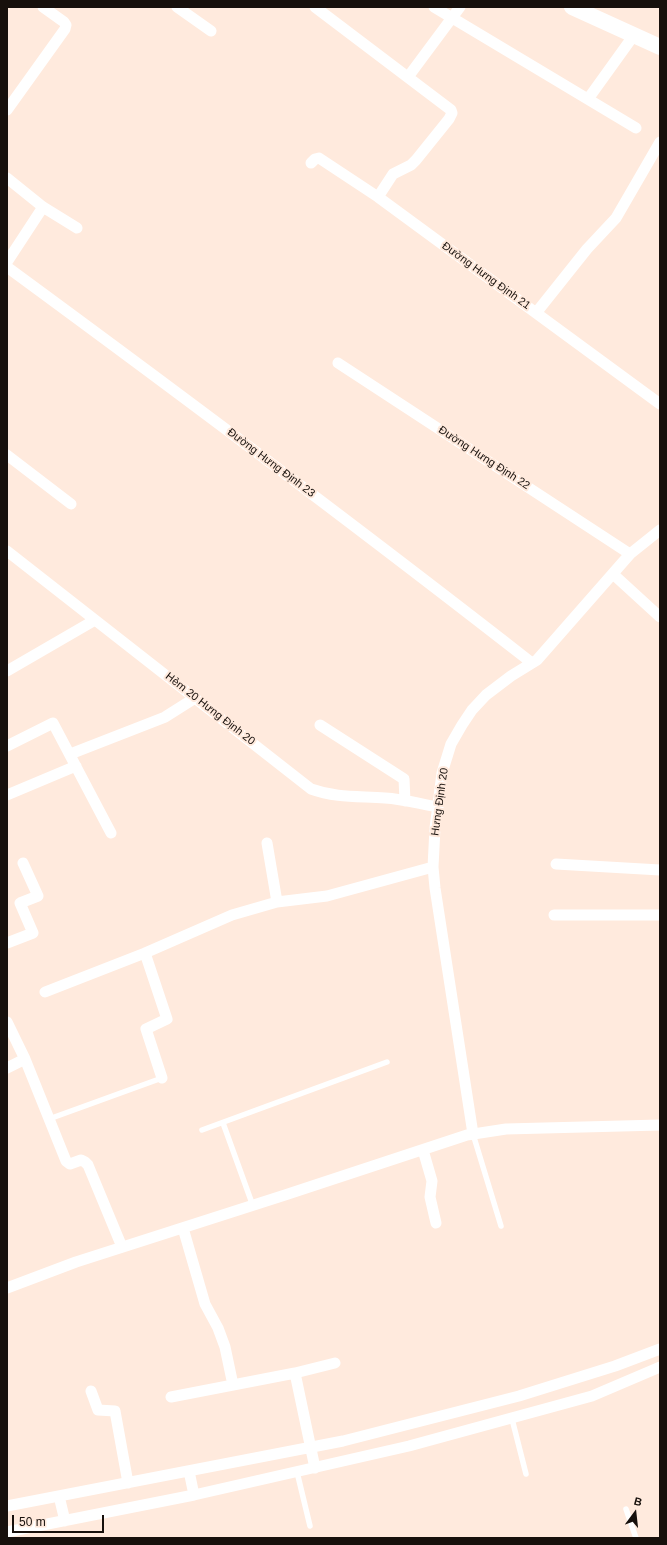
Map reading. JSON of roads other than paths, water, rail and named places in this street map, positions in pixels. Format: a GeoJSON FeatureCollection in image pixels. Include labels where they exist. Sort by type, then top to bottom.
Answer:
{"type":"FeatureCollection","features":[{"type":"Feature","properties":{"kind":"street"},"geometry":{"type":"LineString","coordinates":[[7,110],[65,29],[66,25],[64,22],[43,7]]}},
{"type":"Feature","properties":{"kind":"street"},"geometry":{"type":"LineString","coordinates":[[177,7],[212,31]]}},
{"type":"Feature","properties":{"kind":"street"},"geometry":{"type":"LineString","coordinates":[[315,7],[451,110],[452,113],[416,160],[411,165],[393,174],[378,197]]}},
{"type":"Feature","properties":{"kind":"street"},"geometry":{"type":"LineString","coordinates":[[434,7],[636,128]]}},
{"type":"Feature","properties":{"kind":"street"},"geometry":{"type":"LineString","coordinates":[[408,77],[460,7]]}},
{"type":"Feature","properties":{"kind":"street"},"geometry":{"type":"LineString","coordinates":[[572,7],[660,47]]}},
{"type":"Feature","properties":{"kind":"street"},"geometry":{"type":"LineString","coordinates":[[588,99],[634,35]]}},
{"type":"Feature","properties":{"kind":"street"},"geometry":{"type":"LineString","coordinates":[[536,313],[587,249],[616,218],[660,142]]}},
{"type":"Feature","properties":{"kind":"street","name":"Đường Hưng Định 21"},"geometry":{"type":"LineString","coordinates":[[311,163],[315,159],[319,158],[378,197],[660,404]]}},
{"type":"Feature","properties":{"kind":"street"},"geometry":{"type":"LineString","coordinates":[[7,178],[43,207],[77,228]]}},
{"type":"Feature","properties":{"kind":"street"},"geometry":{"type":"LineString","coordinates":[[7,262],[43,207]]}},
{"type":"Feature","properties":{"kind":"street","name":"Đường Hưng Định 23"},"geometry":{"type":"LineString","coordinates":[[7,267],[158,378],[424,578],[532,663]]}},
{"type":"Feature","properties":{"kind":"street","name":"Đường Hưng Định 22"},"geometry":{"type":"LineString","coordinates":[[338,363],[630,554]]}},
{"type":"Feature","properties":{"kind":"street"},"geometry":{"type":"LineString","coordinates":[[7,455],[71,504]]}},
{"type":"Feature","properties":{"kind":"street","name":"Hưng Định 20"},"geometry":{"type":"LineString","coordinates":[[473,1134],[433,867],[435,828],[442,773],[451,744],[472,710],[486,695],[511,676],[537,660],[630,554],[660,530]]}},
{"type":"Feature","properties":{"kind":"street","name":"Hẻm 20 Hưng Định 20"},"geometry":{"type":"LineString","coordinates":[[7,551],[311,789],[324,794],[341,797],[385,798],[438,807]]}},
{"type":"Feature","properties":{"kind":"street"},"geometry":{"type":"LineString","coordinates":[[613,574],[660,617]]}},
{"type":"Feature","properties":{"kind":"street"},"geometry":{"type":"LineString","coordinates":[[7,670],[95,620]]}},
{"type":"Feature","properties":{"kind":"street"},"geometry":{"type":"LineString","coordinates":[[70,754],[165,717],[195,698]]}},
{"type":"Feature","properties":{"kind":"street"},"geometry":{"type":"LineString","coordinates":[[7,746],[53,723],[111,833]]}},
{"type":"Feature","properties":{"kind":"street"},"geometry":{"type":"LineString","coordinates":[[320,725],[404,779],[405,801]]}},
{"type":"Feature","properties":{"kind":"street"},"geometry":{"type":"LineString","coordinates":[[7,795],[76,766]]}},
{"type":"Feature","properties":{"kind":"street"},"geometry":{"type":"LineString","coordinates":[[267,843],[277,902]]}},
{"type":"Feature","properties":{"kind":"street"},"geometry":{"type":"LineString","coordinates":[[7,942],[33,932],[20,903],[38,896],[23,863]]}},
{"type":"Feature","properties":{"kind":"street"},"geometry":{"type":"LineString","coordinates":[[556,864],[660,870]]}},
{"type":"Feature","properties":{"kind":"street"},"geometry":{"type":"LineString","coordinates":[[45,992],[145,953],[232,915],[277,902],[327,896],[433,867]]}},
{"type":"Feature","properties":{"kind":"street"},"geometry":{"type":"LineString","coordinates":[[554,915],[660,915]]}},
{"type":"Feature","properties":{"kind":"street"},"geometry":{"type":"LineString","coordinates":[[145,953],[167,1019],[146,1029],[162,1078]]}},
{"type":"Feature","properties":{"kind":"street"},"geometry":{"type":"LineString","coordinates":[[7,1022],[26,1059],[66,1161],[70,1164],[81,1160],[86,1162],[122,1247]]}},
{"type":"Feature","properties":{"kind":"street"},"geometry":{"type":"LineString","coordinates":[[7,1068],[26,1059]]}},
{"type":"Feature","properties":{"kind":"street"},"geometry":{"type":"LineString","coordinates":[[7,1288],[76,1262],[254,1206],[473,1134],[506,1128],[660,1125]]}},
{"type":"Feature","properties":{"kind":"street"},"geometry":{"type":"LineString","coordinates":[[423,1150],[432,1181],[430,1197],[436,1223]]}},
{"type":"Feature","properties":{"kind":"street"},"geometry":{"type":"LineString","coordinates":[[183,1228],[205,1304],[218,1328],[225,1347],[233,1385]]}},
{"type":"Feature","properties":{"kind":"street"},"geometry":{"type":"LineString","coordinates":[[7,1506],[343,1441],[519,1396],[615,1366],[660,1349]]}},
{"type":"Feature","properties":{"kind":"street"},"geometry":{"type":"LineString","coordinates":[[171,1397],[295,1373],[335,1363]]}},
{"type":"Feature","properties":{"kind":"street"},"geometry":{"type":"LineString","coordinates":[[7,1532],[65,1522],[194,1495],[409,1446],[592,1396],[660,1367]]}},
{"type":"Feature","properties":{"kind":"street"},"geometry":{"type":"LineString","coordinates":[[295,1373],[315,1468]]}},
{"type":"Feature","properties":{"kind":"street"},"geometry":{"type":"LineString","coordinates":[[91,1391],[98,1410],[115,1411],[128,1483]]}},
{"type":"Feature","properties":{"kind":"street"},"geometry":{"type":"LineString","coordinates":[[189,1471],[194,1495]]}},
{"type":"Feature","properties":{"kind":"street"},"geometry":{"type":"LineString","coordinates":[[59,1496],[65,1522]]}},
{"type":"Feature","properties":{"kind":"lane"},"geometry":{"type":"LineString","coordinates":[[202,1130],[387,1062]]}},
{"type":"Feature","properties":{"kind":"lane"},"geometry":{"type":"LineString","coordinates":[[50,1119],[162,1078]]}},
{"type":"Feature","properties":{"kind":"lane"},"geometry":{"type":"LineString","coordinates":[[223,1123],[254,1206]]}},
{"type":"Feature","properties":{"kind":"lane"},"geometry":{"type":"LineString","coordinates":[[473,1134],[501,1226]]}},
{"type":"Feature","properties":{"kind":"lane"},"geometry":{"type":"LineString","coordinates":[[512,1419],[526,1474]]}},
{"type":"Feature","properties":{"kind":"lane"},"geometry":{"type":"LineString","coordinates":[[297,1472],[310,1526]]}},
{"type":"Feature","properties":{"kind":"lane"},"geometry":{"type":"LineString","coordinates":[[626,1509],[636,1538]]}}]}
